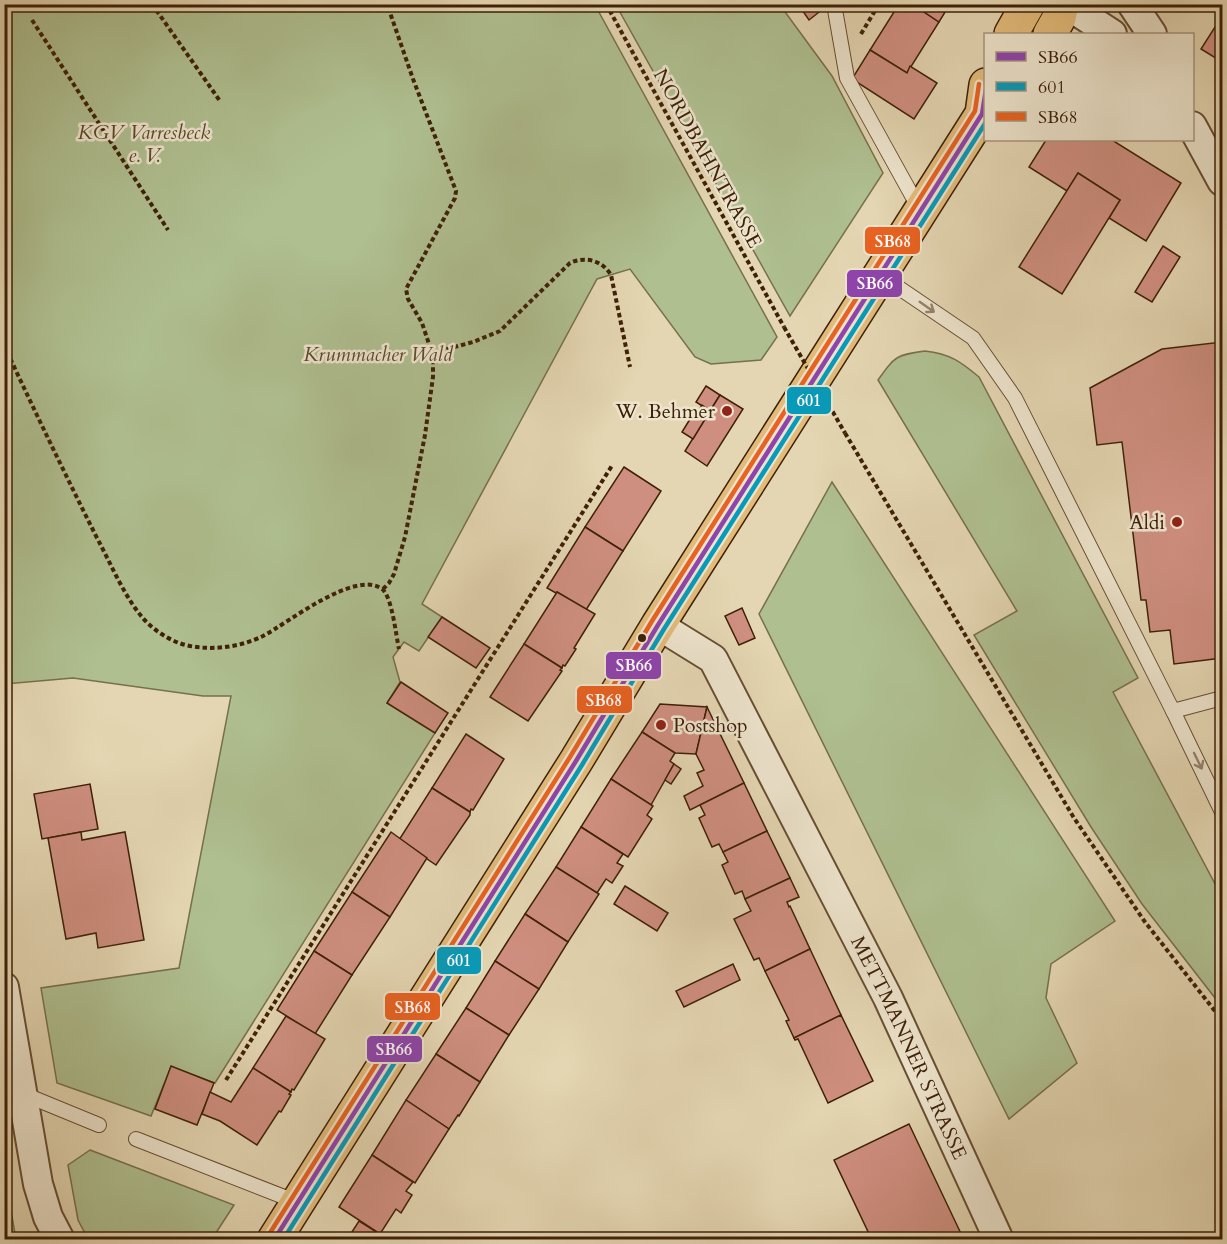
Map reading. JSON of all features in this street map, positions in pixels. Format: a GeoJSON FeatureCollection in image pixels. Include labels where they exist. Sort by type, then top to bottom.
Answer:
{"type":"FeatureCollection","features":[{"type":"Feature","properties":{"kind":"main road"},"geometry":{"type":"LineString","coordinates":[[1012,33],[1028,4]]}},
{"type":"Feature","properties":{"kind":"main road"},"geometry":{"type":"LineString","coordinates":[[1051,33],[1064,4]]}},
{"type":"Feature","properties":{"kind":"main road"},"geometry":{"type":"LineString","coordinates":[[274,1239],[920,211],[984,103]]}},
{"type":"Feature","properties":{"kind":"street"},"geometry":{"type":"LineString","coordinates":[[1064,4],[1110,33]]}},
{"type":"Feature","properties":{"kind":"street"},"geometry":{"type":"LineString","coordinates":[[1132,4],[1151,33]]}},
{"type":"Feature","properties":{"kind":"street"},"geometry":{"type":"LineString","coordinates":[[1194,130],[1222,181]]}},
{"type":"Feature","properties":{"kind":"street","name":"METTMANNER STRASSE"},"geometry":{"type":"LineString","coordinates":[[658,625],[713,658],[888,998],[999,1239]]}},
{"type":"Feature","properties":{"kind":"street"},"geometry":{"type":"LineString","coordinates":[[4,987],[38,1184],[48,1217],[60,1239]]}},
{"type":"Feature","properties":{"kind":"lane"},"geometry":{"type":"LineString","coordinates":[[834,4],[847,78],[920,211]]}},
{"type":"Feature","properties":{"kind":"lane"},"geometry":{"type":"LineString","coordinates":[[880,275],[973,339],[1015,399],[1222,812]]}},
{"type":"Feature","properties":{"kind":"lane"},"geometry":{"type":"LineString","coordinates":[[1173,711],[1222,698]]}},
{"type":"Feature","properties":{"kind":"lane"},"geometry":{"type":"LineString","coordinates":[[21,1093],[99,1125]]}},
{"type":"Feature","properties":{"kind":"lane"},"geometry":{"type":"LineString","coordinates":[[136,1139],[297,1202]]}},
{"type":"Feature","properties":{"kind":"path"},"geometry":{"type":"LineString","coordinates":[[152,4],[220,102]]}},
{"type":"Feature","properties":{"kind":"path"},"geometry":{"type":"LineString","coordinates":[[383,589],[394,574],[405,537],[415,492],[432,377],[432,353],[422,323],[408,299],[406,289],[456,191],[412,79],[387,4]]}},
{"type":"Feature","properties":{"kind":"path","name":"NORDBAHNTRASSE"},"geometry":{"type":"LineString","coordinates":[[606,4],[784,327],[1074,818],[1145,922],[1222,1020]]}},
{"type":"Feature","properties":{"kind":"path"},"geometry":{"type":"LineString","coordinates":[[32,20],[168,230]]}},
{"type":"Feature","properties":{"kind":"path"},"geometry":{"type":"LineString","coordinates":[[432,353],[473,342],[500,331],[570,263],[578,259],[587,259],[607,268],[611,275],[630,367]]}},
{"type":"Feature","properties":{"kind":"path"},"geometry":{"type":"LineString","coordinates":[[4,345],[71,487],[127,596],[143,618],[165,637],[188,646],[223,647],[245,643],[263,636],[350,586],[360,585],[383,589]]}},
{"type":"Feature","properties":{"kind":"path"},"geometry":{"type":"LineString","coordinates":[[226,1080],[613,464]]}},
{"type":"Feature","properties":{"kind":"path"},"geometry":{"type":"LineString","coordinates":[[383,589],[391,610],[399,649]]}},
{"type":"Feature","properties":{"kind":"green space"},"geometry":{"type":"Polygon","coordinates":[[[4,5],[595,5],[777,337],[761,360],[711,364],[695,357],[630,269],[597,279],[422,604],[442,617],[419,651],[404,642],[393,657],[400,682],[387,703],[435,733],[215,1083],[171,1067],[151,1116],[57,1083],[41,988],[179,968],[231,696],[203,696],[73,678],[5,684],[4,5]]]}},
{"type":"Feature","properties":{"kind":"green space"},"geometry":{"type":"Polygon","coordinates":[[[616,5],[780,5],[832,76],[883,173],[790,316],[616,5]]]}},
{"type":"Feature","properties":{"kind":"green space"},"geometry":{"type":"Polygon","coordinates":[[[925,351],[954,359],[979,377],[1138,678],[1113,692],[1222,897],[1222,1007],[1142,904],[1091,827],[974,635],[1017,611],[878,380],[897,358],[925,351]]]}},
{"type":"Feature","properties":{"kind":"green space"},"geometry":{"type":"Polygon","coordinates":[[[832,482],[1115,921],[1051,964],[1046,998],[1077,1063],[1009,1119],[759,614],[832,482]]]}},
{"type":"Feature","properties":{"kind":"green space"},"geometry":{"type":"Polygon","coordinates":[[[90,1150],[234,1205],[212,1239],[88,1239],[78,1220],[68,1165],[90,1150]]]}},
{"type":"Feature","properties":{"kind":"green space"},"geometry":{"type":"Polygon","coordinates":[[[5,1178],[16,1239],[5,1239],[5,1178]]]}},
{"type":"Feature","properties":{"kind":"building"},"geometry":{"type":"Polygon","coordinates":[[[798,4],[828,4],[828,5],[809,20],[798,4]]]}},
{"type":"Feature","properties":{"kind":"building"},"geometry":{"type":"Polygon","coordinates":[[[899,4],[912,4],[939,22],[907,73],[870,50],[899,4]]]}},
{"type":"Feature","properties":{"kind":"building"},"geometry":{"type":"Polygon","coordinates":[[[912,4],[950,4],[939,22],[912,4]]]}},
{"type":"Feature","properties":{"kind":"building"},"geometry":{"type":"Polygon","coordinates":[[[1222,16],[1222,62],[1201,49],[1222,16]]]}},
{"type":"Feature","properties":{"kind":"building"},"geometry":{"type":"Polygon","coordinates":[[[870,50],[907,73],[910,66],[937,83],[914,119],[852,79],[870,50]]]}},
{"type":"Feature","properties":{"kind":"building"},"geometry":{"type":"Polygon","coordinates":[[[1045,141],[1114,141],[1181,183],[1146,241],[1109,218],[1120,200],[1078,173],[1067,191],[1029,167],[1045,141]]]}},
{"type":"Feature","properties":{"kind":"building"},"geometry":{"type":"Polygon","coordinates":[[[1078,173],[1120,200],[1062,294],[1019,267],[1078,173]]]}},
{"type":"Feature","properties":{"kind":"building"},"geometry":{"type":"Polygon","coordinates":[[[1163,246],[1180,257],[1152,302],[1135,292],[1163,246]]]}},
{"type":"Feature","properties":{"kind":"building","name":"Aldi"},"geometry":{"type":"Polygon","coordinates":[[[1222,342],[1222,658],[1174,664],[1170,630],[1150,632],[1146,600],[1141,600],[1122,442],[1097,445],[1090,388],[1162,349],[1222,342]]]}},
{"type":"Feature","properties":{"kind":"building"},"geometry":{"type":"Polygon","coordinates":[[[706,386],[720,395],[710,411],[696,402],[706,386]]]}},
{"type":"Feature","properties":{"kind":"building"},"geometry":{"type":"Polygon","coordinates":[[[720,395],[743,409],[707,466],[685,451],[720,395]]]}},
{"type":"Feature","properties":{"kind":"building"},"geometry":{"type":"Polygon","coordinates":[[[702,405],[710,411],[693,439],[682,432],[695,411],[698,412],[702,405]]]}},
{"type":"Feature","properties":{"kind":"building"},"geometry":{"type":"Polygon","coordinates":[[[624,467],[661,491],[623,551],[585,527],[624,467]]]}},
{"type":"Feature","properties":{"kind":"building"},"geometry":{"type":"Polygon","coordinates":[[[585,527],[623,551],[586,610],[547,588],[585,527]]]}},
{"type":"Feature","properties":{"kind":"building"},"geometry":{"type":"Polygon","coordinates":[[[557,592],[595,614],[574,648],[576,649],[562,668],[524,644],[557,592]]]}},
{"type":"Feature","properties":{"kind":"building"},"geometry":{"type":"Polygon","coordinates":[[[742,608],[755,638],[739,645],[725,616],[742,608]]]}},
{"type":"Feature","properties":{"kind":"building"},"geometry":{"type":"Polygon","coordinates":[[[442,617],[490,648],[476,668],[428,637],[442,617]]]}},
{"type":"Feature","properties":{"kind":"building"},"geometry":{"type":"Polygon","coordinates":[[[524,644],[562,668],[528,721],[490,697],[524,644]]]}},
{"type":"Feature","properties":{"kind":"building"},"geometry":{"type":"Polygon","coordinates":[[[401,682],[448,713],[435,733],[387,703],[401,682]]]}},
{"type":"Feature","properties":{"kind":"building"},"geometry":{"type":"Polygon","coordinates":[[[660,704],[707,707],[696,754],[675,753],[642,732],[660,704]]]}},
{"type":"Feature","properties":{"kind":"building"},"geometry":{"type":"Polygon","coordinates":[[[707,707],[744,783],[690,810],[684,796],[703,786],[697,773],[704,770],[696,754],[707,707]]]}},
{"type":"Feature","properties":{"kind":"building"},"geometry":{"type":"Polygon","coordinates":[[[642,732],[675,753],[670,761],[674,764],[651,805],[611,779],[642,732]]]}},
{"type":"Feature","properties":{"kind":"building"},"geometry":{"type":"Polygon","coordinates":[[[466,734],[504,759],[470,812],[432,788],[466,734]]]}},
{"type":"Feature","properties":{"kind":"building"},"geometry":{"type":"Polygon","coordinates":[[[674,764],[681,769],[671,784],[665,780],[674,764]]]}},
{"type":"Feature","properties":{"kind":"building"},"geometry":{"type":"Polygon","coordinates":[[[611,779],[653,806],[647,815],[652,819],[628,857],[581,827],[611,779]]]}},
{"type":"Feature","properties":{"kind":"building"},"geometry":{"type":"Polygon","coordinates":[[[744,783],[767,831],[723,852],[719,844],[712,847],[699,818],[705,815],[700,805],[744,783]]]}},
{"type":"Feature","properties":{"kind":"building"},"geometry":{"type":"Polygon","coordinates":[[[90,784],[98,829],[42,839],[34,794],[90,784]]]}},
{"type":"Feature","properties":{"kind":"building"},"geometry":{"type":"Polygon","coordinates":[[[432,788],[470,812],[436,865],[399,840],[432,788]]]}},
{"type":"Feature","properties":{"kind":"building"},"geometry":{"type":"Polygon","coordinates":[[[581,827],[623,854],[617,863],[623,866],[612,883],[606,879],[597,893],[556,867],[581,827]]]}},
{"type":"Feature","properties":{"kind":"building"},"geometry":{"type":"Polygon","coordinates":[[[767,831],[790,878],[745,899],[742,891],[735,894],[722,865],[728,862],[723,852],[767,831]]]}},
{"type":"Feature","properties":{"kind":"building"},"geometry":{"type":"Polygon","coordinates":[[[81,832],[82,840],[125,832],[144,940],[98,948],[96,933],[66,939],[48,838],[81,832]]]}},
{"type":"Feature","properties":{"kind":"building"},"geometry":{"type":"Polygon","coordinates":[[[391,832],[427,858],[390,917],[352,892],[391,832]]]}},
{"type":"Feature","properties":{"kind":"building"},"geometry":{"type":"Polygon","coordinates":[[[556,867],[599,894],[568,942],[525,914],[556,867]]]}},
{"type":"Feature","properties":{"kind":"building"},"geometry":{"type":"Polygon","coordinates":[[[790,878],[799,897],[787,902],[810,949],[765,971],[759,958],[754,960],[734,919],[751,911],[745,899],[790,878]]]}},
{"type":"Feature","properties":{"kind":"building"},"geometry":{"type":"Polygon","coordinates":[[[625,886],[668,913],[657,931],[614,904],[625,886]]]}},
{"type":"Feature","properties":{"kind":"building"},"geometry":{"type":"Polygon","coordinates":[[[352,892],[390,917],[352,975],[314,951],[352,892]]]}},
{"type":"Feature","properties":{"kind":"building"},"geometry":{"type":"Polygon","coordinates":[[[525,914],[568,942],[539,989],[495,961],[525,914]]]}},
{"type":"Feature","properties":{"kind":"building"},"geometry":{"type":"Polygon","coordinates":[[[810,949],[841,1015],[794,1038],[786,1021],[789,1020],[765,971],[810,949]]]}},
{"type":"Feature","properties":{"kind":"building"},"geometry":{"type":"Polygon","coordinates":[[[314,951],[352,975],[315,1034],[277,1010],[314,951]]]}},
{"type":"Feature","properties":{"kind":"building"},"geometry":{"type":"Polygon","coordinates":[[[495,961],[539,989],[509,1035],[466,1008],[495,961]]]}},
{"type":"Feature","properties":{"kind":"building"},"geometry":{"type":"Polygon","coordinates":[[[733,964],[740,980],[684,1007],[676,991],[733,964]]]}},
{"type":"Feature","properties":{"kind":"building"},"geometry":{"type":"Polygon","coordinates":[[[466,1008],[509,1035],[480,1082],[436,1054],[466,1008]]]}},
{"type":"Feature","properties":{"kind":"building"},"geometry":{"type":"Polygon","coordinates":[[[841,1015],[873,1081],[828,1103],[798,1039],[794,1038],[841,1015]]]}},
{"type":"Feature","properties":{"kind":"building"},"geometry":{"type":"Polygon","coordinates":[[[286,1016],[325,1039],[291,1092],[253,1068],[286,1016]]]}},
{"type":"Feature","properties":{"kind":"building"},"geometry":{"type":"Polygon","coordinates":[[[436,1054],[480,1082],[449,1129],[406,1100],[436,1054]]]}},
{"type":"Feature","properties":{"kind":"building"},"geometry":{"type":"Polygon","coordinates":[[[171,1066],[214,1083],[197,1125],[155,1109],[171,1066]]]}},
{"type":"Feature","properties":{"kind":"building"},"geometry":{"type":"Polygon","coordinates":[[[253,1068],[291,1092],[281,1112],[279,1111],[257,1145],[220,1121],[202,1114],[210,1092],[231,1102],[253,1068]]]}},
{"type":"Feature","properties":{"kind":"building"},"geometry":{"type":"Polygon","coordinates":[[[406,1100],[449,1129],[415,1183],[372,1155],[406,1100]]]}},
{"type":"Feature","properties":{"kind":"building"},"geometry":{"type":"Polygon","coordinates":[[[909,1124],[964,1240],[872,1240],[834,1160],[909,1124]]]}},
{"type":"Feature","properties":{"kind":"building"},"geometry":{"type":"Polygon","coordinates":[[[372,1155],[413,1182],[406,1191],[412,1195],[401,1213],[396,1209],[380,1234],[339,1207],[372,1155]]]}},
{"type":"Feature","properties":{"kind":"building"},"geometry":{"type":"Polygon","coordinates":[[[359,1221],[383,1236],[381,1240],[351,1240],[348,1238],[359,1221]]]}},
{"type":"Feature","properties":{"kind":"transit line","name":"SB68"},"geometry":{"type":"LineString","coordinates":[[268,1236],[570,757],[652,621],[975,111],[979,84]]}},
{"type":"Feature","properties":{"kind":"transit line","name":"SB66"},"geometry":{"type":"LineString","coordinates":[[274,1240],[576,761],[658,625],[982,114],[984,102]]}},
{"type":"Feature","properties":{"kind":"transit line","name":"601"},"geometry":{"type":"LineString","coordinates":[[283,1240],[582,765],[664,629],[984,125]]}},
{"type":"Feature","properties":{"kind":"place","name":"W. Behmer"},"geometry":{"type":"Point","coordinates":[727,411]}},
{"type":"Feature","properties":{"kind":"place","name":"Aldi"},"geometry":{"type":"Point","coordinates":[1177,522]}},
{"type":"Feature","properties":{"kind":"place","name":"Postshop"},"geometry":{"type":"Point","coordinates":[661,725]}},
{"type":"Feature","properties":{"kind":"park label","name":"KGV Varresbeck e. V."},"geometry":{"type":"Point","coordinates":[144,144]}},
{"type":"Feature","properties":{"kind":"park label","name":"Krummacher Wald"},"geometry":{"type":"Point","coordinates":[378,354]}}]}
